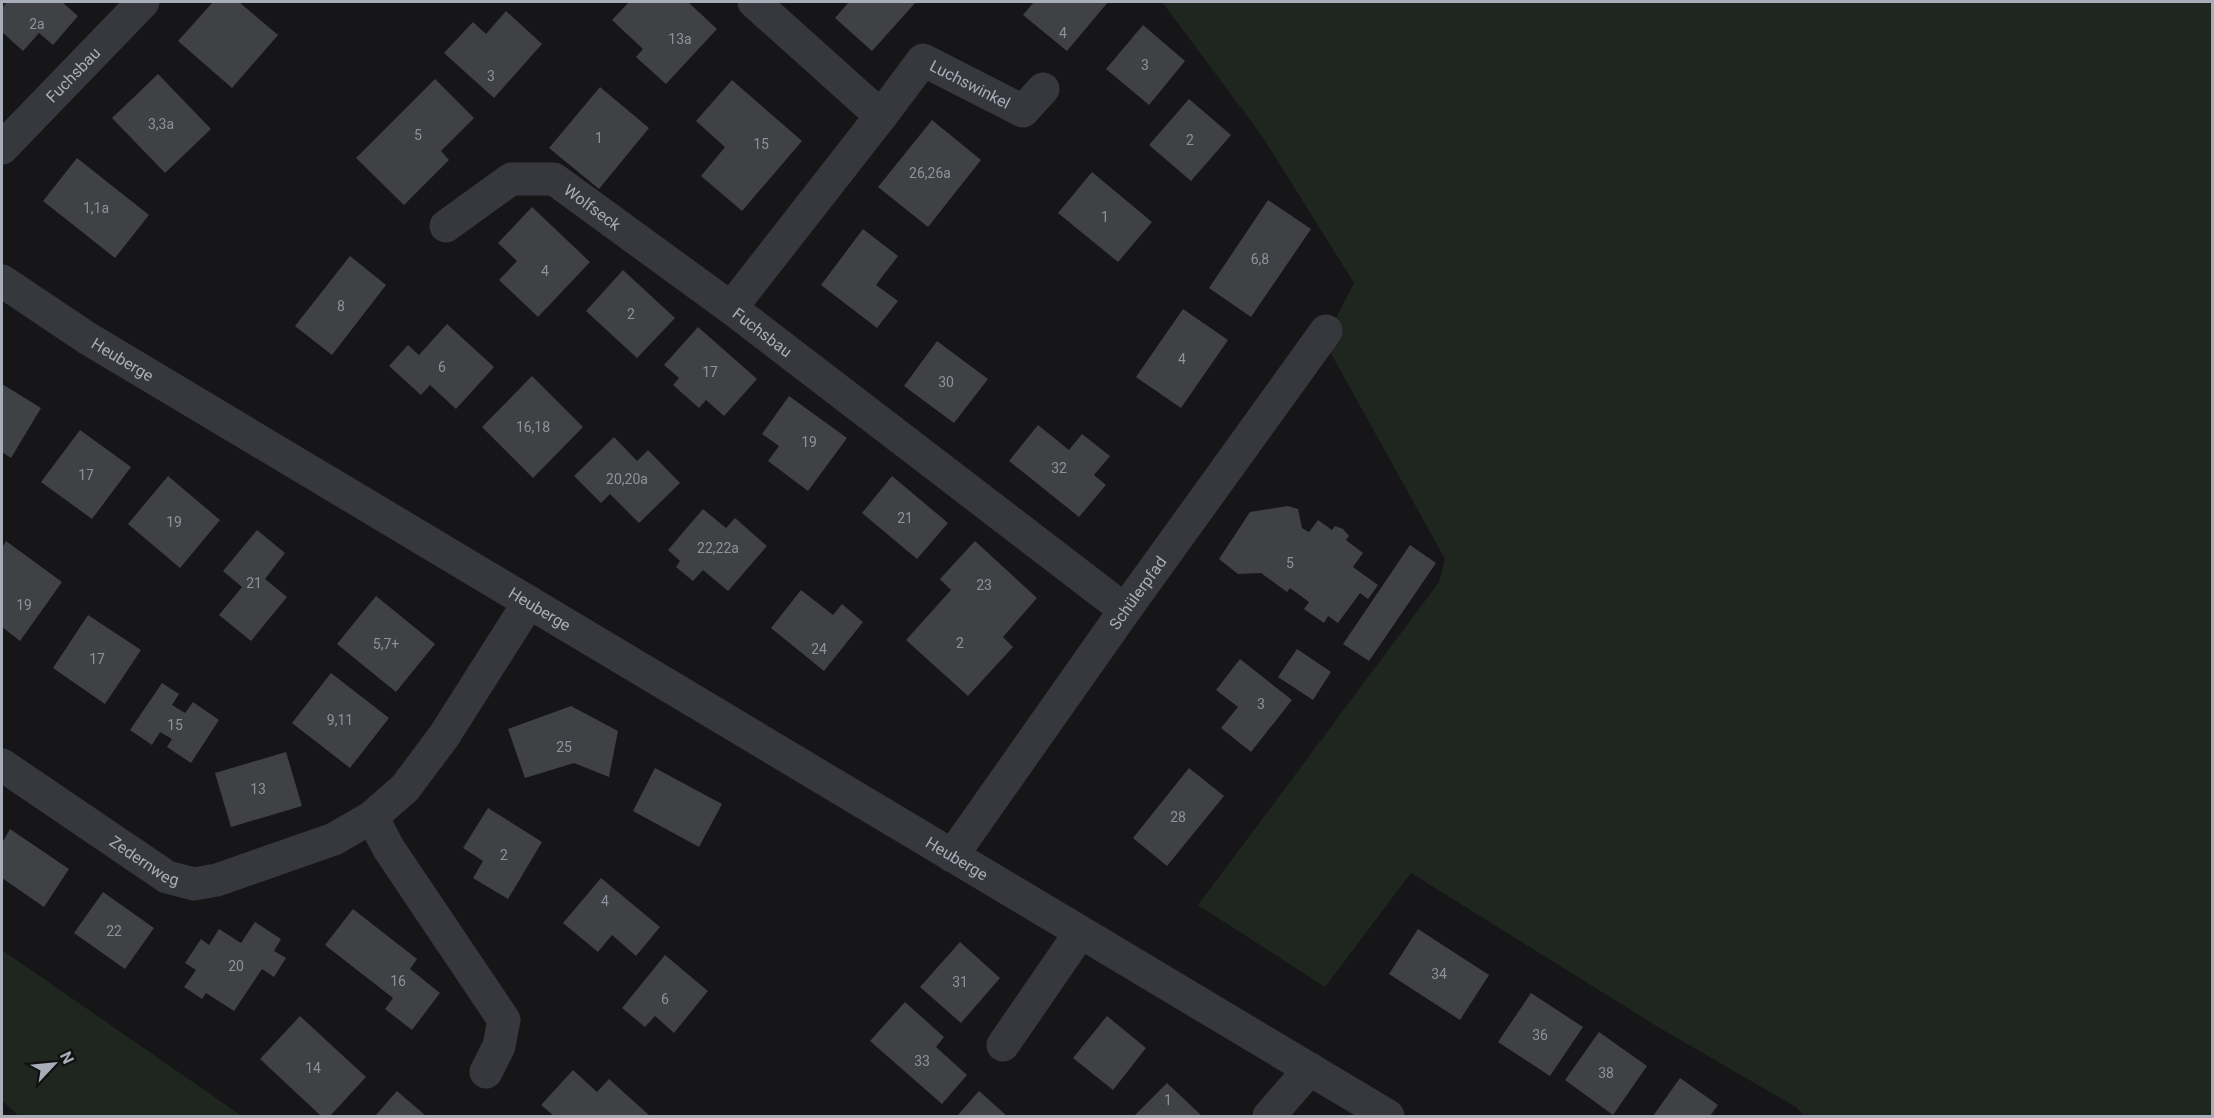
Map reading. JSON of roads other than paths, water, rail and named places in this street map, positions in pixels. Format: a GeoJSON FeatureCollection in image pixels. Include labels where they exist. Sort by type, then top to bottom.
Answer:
{"type":"FeatureCollection","features":[{"type":"Feature","properties":{"kind":"street","name":"Fuchsbau"},"geometry":{"type":"LineString","coordinates":[[2,148],[143,2]]}},
{"type":"Feature","properties":{"kind":"street"},"geometry":{"type":"LineString","coordinates":[[754,2],[881,116]]}},
{"type":"Feature","properties":{"kind":"street","name":"Luchswinkel"},"geometry":{"type":"LineString","coordinates":[[881,116],[923,60],[1023,111],[1043,89]]}},
{"type":"Feature","properties":{"kind":"street","name":"Fuchsbau"},"geometry":{"type":"LineString","coordinates":[[881,116],[730,308],[1125,610]]}},
{"type":"Feature","properties":{"kind":"street","name":"Wolfseck"},"geometry":{"type":"LineString","coordinates":[[446,226],[511,179],[554,179],[730,308]]}},
{"type":"Feature","properties":{"kind":"street","name":"Heuberge"},"geometry":{"type":"LineString","coordinates":[[2,281],[87,338],[1388,1116]]}},
{"type":"Feature","properties":{"kind":"street","name":"Schülerpfad"},"geometry":{"type":"LineString","coordinates":[[952,856],[1125,610],[1326,331]]}},
{"type":"Feature","properties":{"kind":"street","name":"Zedernweg"},"geometry":{"type":"LineString","coordinates":[[2,765],[167,877],[194,884],[217,880],[334,839],[372,817],[405,788],[444,736],[529,602]]}},
{"type":"Feature","properties":{"kind":"street"},"geometry":{"type":"LineString","coordinates":[[372,817],[389,849],[504,1020],[499,1046],[486,1072]]}},
{"type":"Feature","properties":{"kind":"street"},"geometry":{"type":"LineString","coordinates":[[1003,1046],[1080,933]]}},
{"type":"Feature","properties":{"kind":"street"},"geometry":{"type":"LineString","coordinates":[[1269,1116],[1310,1069]]}}]}
